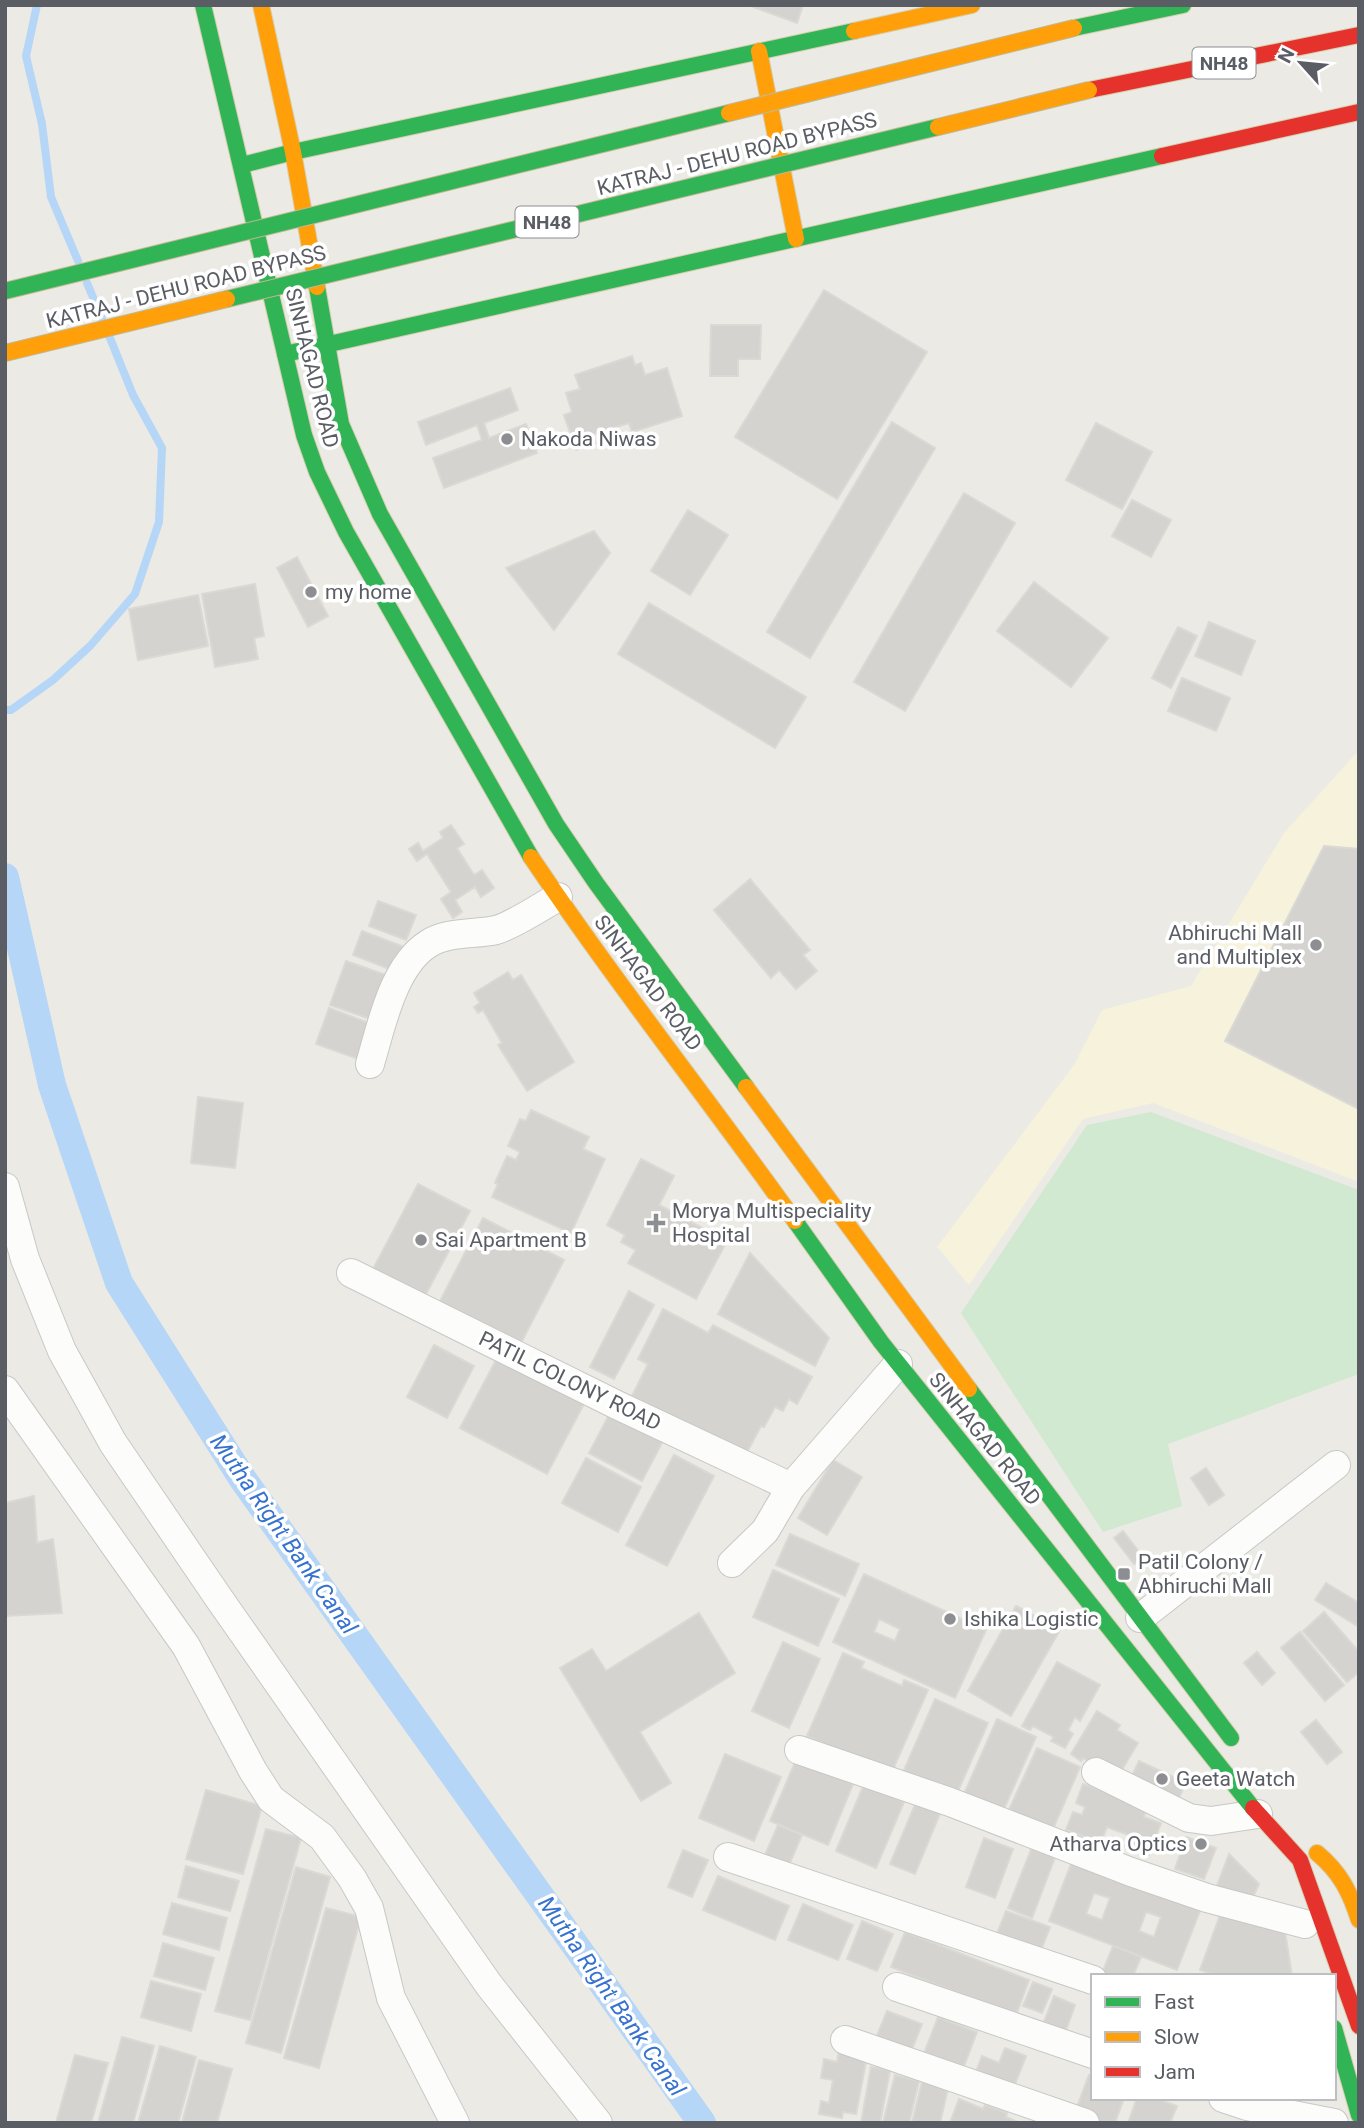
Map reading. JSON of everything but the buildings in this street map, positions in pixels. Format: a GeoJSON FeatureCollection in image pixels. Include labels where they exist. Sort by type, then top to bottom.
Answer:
{"type":"FeatureCollection","features":[{"type":"Feature","properties":{"kind":"main road","name":"SINHAGAD ROAD"},"geometry":{"type":"LineString","coordinates":[[203,5],[304,435],[317,472],[346,532],[523,845],[898,1364],[1258,1814],[1300,1860]]}},
{"type":"Feature","properties":{"kind":"main road","name":"SINHAGAD ROAD"},"geometry":{"type":"LineString","coordinates":[[261,5],[293,152],[341,424],[380,514],[556,824],[596,883],[910,1311],[1238,1746]]}},
{"type":"Feature","properties":{"kind":"main road"},"geometry":{"type":"LineString","coordinates":[[242,165],[972,5]]}},
{"type":"Feature","properties":{"kind":"main road","name":"KATRAJ - DEHU ROAD BYPASS"},"geometry":{"type":"LineString","coordinates":[[5,290],[1074,29],[1183,5]]}},
{"type":"Feature","properties":{"kind":"main road","name":"KATRAJ - DEHU ROAD BYPASS"},"geometry":{"type":"LineString","coordinates":[[5,353],[1089,90],[1359,35]]}},
{"type":"Feature","properties":{"kind":"main road"},"geometry":{"type":"LineString","coordinates":[[759,51],[796,239]]}},
{"type":"Feature","properties":{"kind":"main road"},"geometry":{"type":"LineString","coordinates":[[285,354],[1359,113]]}},
{"type":"Feature","properties":{"kind":"main road"},"geometry":{"type":"LineString","coordinates":[[1330,1859],[1352,1922]]}},
{"type":"Feature","properties":{"kind":"main road"},"geometry":{"type":"LineString","coordinates":[[1330,1859],[1350,1891],[1352,1922]]}},
{"type":"Feature","properties":{"kind":"main road"},"geometry":{"type":"LineString","coordinates":[[1300,1860],[1306,1930]]}},
{"type":"Feature","properties":{"kind":"main road"},"geometry":{"type":"LineString","coordinates":[[1300,1860],[1359,2026]]}},
{"type":"Feature","properties":{"kind":"main road"},"geometry":{"type":"LineString","coordinates":[[1336,2041],[1339,2060],[1359,2115]]}},
{"type":"Feature","properties":{"kind":"street"},"geometry":{"type":"LineString","coordinates":[[370,1064],[391,995],[412,957],[429,943],[463,933],[498,930],[558,897]]}},
{"type":"Feature","properties":{"kind":"street"},"geometry":{"type":"LineString","coordinates":[[5,1187],[24,1259],[62,1351],[113,1443],[489,1985],[598,2123]]}},
{"type":"Feature","properties":{"kind":"street","name":"PATIL COLONY ROAD"},"geometry":{"type":"LineString","coordinates":[[351,1273],[617,1405],[791,1487]]}},
{"type":"Feature","properties":{"kind":"street"},"geometry":{"type":"LineString","coordinates":[[732,1563],[765,1531],[791,1487],[898,1364]]}},
{"type":"Feature","properties":{"kind":"street"},"geometry":{"type":"LineString","coordinates":[[5,1390],[186,1646],[253,1771],[271,1799],[322,1837],[352,1878],[369,1908],[391,1998],[455,2123]]}},
{"type":"Feature","properties":{"kind":"street"},"geometry":{"type":"LineString","coordinates":[[1140,1618],[1336,1465]]}},
{"type":"Feature","properties":{"kind":"street"},"geometry":{"type":"LineString","coordinates":[[799,1750],[950,1802],[1131,1872],[1306,1930]]}},
{"type":"Feature","properties":{"kind":"street"},"geometry":{"type":"LineString","coordinates":[[1096,1772],[1189,1818],[1211,1821],[1258,1814]]}},
{"type":"Feature","properties":{"kind":"street"},"geometry":{"type":"LineString","coordinates":[[728,1857],[1091,1979]]}},
{"type":"Feature","properties":{"kind":"street"},"geometry":{"type":"LineString","coordinates":[[897,1987],[1091,2053]]}},
{"type":"Feature","properties":{"kind":"street"},"geometry":{"type":"LineString","coordinates":[[845,2040],[1085,2123]]}},
{"type":"Feature","properties":{"kind":"street"},"geometry":{"type":"LineString","coordinates":[[1229,2100],[1334,2123]]}},
{"type":"Feature","properties":{"kind":"shaded area"},"geometry":{"type":"Polygon","coordinates":[[[1359,750],[1359,1182],[1153,1103],[1083,1119],[969,1285],[937,1247],[1074,1065],[1102,1010],[1191,986],[1284,833],[1359,750]]]}},
{"type":"Feature","properties":{"kind":"green space"},"geometry":{"type":"Polygon","coordinates":[[[1151,1112],[1359,1190],[1359,1374],[1168,1444],[1182,1506],[1103,1532],[961,1313],[1087,1125],[1151,1112]]]}},
{"type":"Feature","properties":{"kind":"waterway"},"geometry":{"type":"LineString","coordinates":[[37,5],[26,56],[42,124],[51,197],[78,261]]}},
{"type":"Feature","properties":{"kind":"waterway"},"geometry":{"type":"LineString","coordinates":[[87,283],[102,319]]}},
{"type":"Feature","properties":{"kind":"waterway"},"geometry":{"type":"LineString","coordinates":[[5,710],[11,710],[53,680],[90,646],[135,594],[159,522],[162,448],[133,395],[110,338]]}},
{"type":"Feature","properties":{"kind":"waterway","name":"Mutha Right Bank Canal"},"geometry":{"type":"LineString","coordinates":[[5,877],[52,1085],[119,1283],[242,1478],[702,2123]]}},
{"type":"Feature","properties":{"kind":"traffic: fast"},"geometry":{"type":"LineString","coordinates":[[203,5],[304,435],[317,472],[346,532],[531,857]]}},
{"type":"Feature","properties":{"kind":"traffic: fast"},"geometry":{"type":"LineString","coordinates":[[1074,28],[1183,5]]}},
{"type":"Feature","properties":{"kind":"traffic: fast"},"geometry":{"type":"LineString","coordinates":[[242,165],[854,31]]}},
{"type":"Feature","properties":{"kind":"traffic: fast"},"geometry":{"type":"LineString","coordinates":[[5,291],[729,113]]}},
{"type":"Feature","properties":{"kind":"traffic: fast"},"geometry":{"type":"LineString","coordinates":[[227,299],[938,127]]}},
{"type":"Feature","properties":{"kind":"traffic: fast"},"geometry":{"type":"LineString","coordinates":[[285,354],[1162,156]]}},
{"type":"Feature","properties":{"kind":"traffic: fast"},"geometry":{"type":"LineString","coordinates":[[317,287],[341,424],[380,514],[556,824],[596,883],[746,1087]]}},
{"type":"Feature","properties":{"kind":"traffic: fast"},"geometry":{"type":"LineString","coordinates":[[795,1221],[881,1342],[1253,1808]]}},
{"type":"Feature","properties":{"kind":"traffic: fast"},"geometry":{"type":"LineString","coordinates":[[969,1389],[1231,1738]]}},
{"type":"Feature","properties":{"kind":"traffic: fast"},"geometry":{"type":"LineString","coordinates":[[1336,2035],[1359,2115]]}},
{"type":"Feature","properties":{"kind":"traffic: slow"},"geometry":{"type":"LineString","coordinates":[[261,5],[293,152],[317,287]]}},
{"type":"Feature","properties":{"kind":"traffic: slow"},"geometry":{"type":"LineString","coordinates":[[854,31],[972,5]]}},
{"type":"Feature","properties":{"kind":"traffic: slow"},"geometry":{"type":"LineString","coordinates":[[729,113],[1074,28]]}},
{"type":"Feature","properties":{"kind":"traffic: slow"},"geometry":{"type":"LineString","coordinates":[[759,51],[796,239]]}},
{"type":"Feature","properties":{"kind":"traffic: slow"},"geometry":{"type":"LineString","coordinates":[[938,127],[1089,90]]}},
{"type":"Feature","properties":{"kind":"traffic: slow"},"geometry":{"type":"LineString","coordinates":[[5,353],[227,299]]}},
{"type":"Feature","properties":{"kind":"traffic: slow"},"geometry":{"type":"LineString","coordinates":[[531,857],[595,949],[795,1221]]}},
{"type":"Feature","properties":{"kind":"traffic: slow"},"geometry":{"type":"LineString","coordinates":[[746,1087],[969,1389]]}},
{"type":"Feature","properties":{"kind":"traffic: slow"},"geometry":{"type":"LineString","coordinates":[[1317,1853],[1343,1883],[1359,1920]]}},
{"type":"Feature","properties":{"kind":"traffic: jam"},"geometry":{"type":"LineString","coordinates":[[1089,90],[1359,35]]}},
{"type":"Feature","properties":{"kind":"traffic: jam"},"geometry":{"type":"LineString","coordinates":[[1162,156],[1359,112]]}},
{"type":"Feature","properties":{"kind":"traffic: jam"},"geometry":{"type":"LineString","coordinates":[[1253,1808],[1300,1860],[1359,2026]]}},
{"type":"Feature","properties":{"kind":"place","name":"Nakoda Niwas"},"geometry":{"type":"Point","coordinates":[507,439]}},
{"type":"Feature","properties":{"kind":"place","name":"my home"},"geometry":{"type":"Point","coordinates":[311,592]}},
{"type":"Feature","properties":{"kind":"place","name":"Abhiruchi Mall and Multiplex"},"geometry":{"type":"Point","coordinates":[1316,945]}},
{"type":"Feature","properties":{"kind":"place","name":"Morya Multispeciality Hospital"},"geometry":{"type":"Point","coordinates":[656,1223]}},
{"type":"Feature","properties":{"kind":"place","name":"Sai Apartment B"},"geometry":{"type":"Point","coordinates":[421,1240]}},
{"type":"Feature","properties":{"kind":"place","name":"Patil Colony / Abhiruchi Mall"},"geometry":{"type":"Point","coordinates":[1124,1574]}},
{"type":"Feature","properties":{"kind":"place","name":"Ishika Logistic"},"geometry":{"type":"Point","coordinates":[950,1619]}},
{"type":"Feature","properties":{"kind":"place","name":"Geeta Watch"},"geometry":{"type":"Point","coordinates":[1162,1779]}},
{"type":"Feature","properties":{"kind":"place","name":"Atharva Optics"},"geometry":{"type":"Point","coordinates":[1201,1844]}}]}
